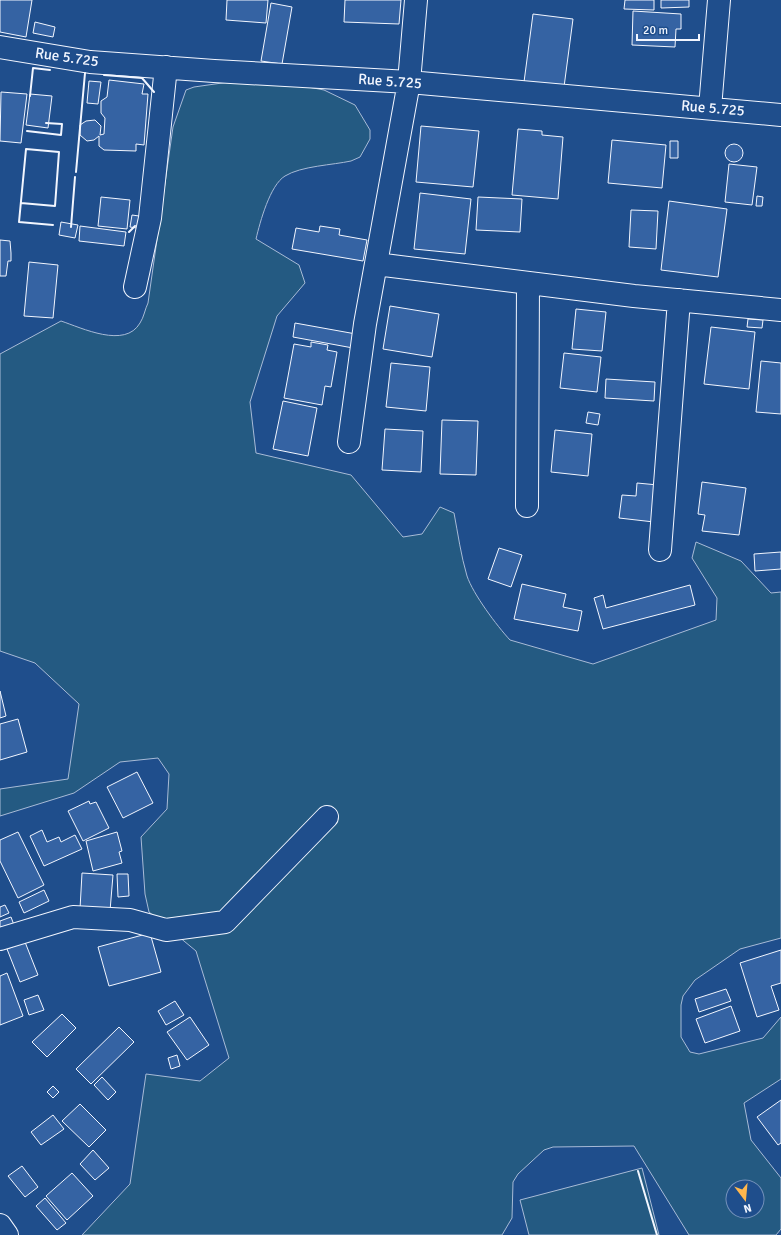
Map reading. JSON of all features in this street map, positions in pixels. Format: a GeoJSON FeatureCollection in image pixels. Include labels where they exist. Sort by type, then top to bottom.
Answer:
{"type":"FeatureCollection","features":[{"type":"Feature","properties":{"kind":"street"},"geometry":{"type":"LineString","coordinates":[[348,442],[365,324],[409,82],[416,0]]}},
{"type":"Feature","properties":{"kind":"street"},"geometry":{"type":"LineString","coordinates":[[710,108],[719,0]]}},
{"type":"Feature","properties":{"kind":"street","name":"Rue 5.725"},"geometry":{"type":"LineString","coordinates":[[0,47],[90,62],[409,82],[781,115]]}},
{"type":"Feature","properties":{"kind":"street"},"geometry":{"type":"LineString","coordinates":[[135,288],[150,218],[166,67]]}},
{"type":"Feature","properties":{"kind":"street"},"geometry":{"type":"LineString","coordinates":[[376,264],[528,283],[781,310]]}},
{"type":"Feature","properties":{"kind":"street"},"geometry":{"type":"LineString","coordinates":[[527,506],[528,283]]}},
{"type":"Feature","properties":{"kind":"street"},"geometry":{"type":"LineString","coordinates":[[660,550],[679,300]]}},
{"type":"Feature","properties":{"kind":"street"},"geometry":{"type":"LineString","coordinates":[[0,939],[73,918],[130,920],[166,930],[225,922],[327,817]]}},
{"type":"Feature","properties":{"kind":"street"},"geometry":{"type":"LineString","coordinates":[[0,1225],[7,1235]]}},
{"type":"Feature","properties":{"kind":"shaded area"},"geometry":{"type":"Polygon","coordinates":[[[250,79],[271,80],[324,90],[355,105],[370,130],[370,139],[360,157],[351,161],[300,170],[285,176],[275,187],[266,204],[256,239],[299,265],[305,283],[277,316],[250,402],[256,453],[351,475],[403,537],[422,534],[440,507],[454,513],[463,561],[470,583],[486,610],[510,640],[593,664],[716,620],[717,598],[692,558],[696,542],[741,561],[771,593],[781,592],[781,938],[740,949],[695,980],[683,996],[681,1005],[681,1037],[690,1052],[699,1054],[763,1038],[781,1017],[781,1079],[744,1103],[751,1140],[781,1178],[781,1229],[776,1235],[689,1235],[634,1146],[553,1147],[544,1150],[518,1174],[513,1182],[512,1218],[502,1235],[82,1235],[130,1184],[146,1074],[200,1081],[229,1058],[196,951],[149,912],[145,894],[141,837],[167,809],[169,774],[158,758],[120,762],[74,793],[0,816],[0,789],[68,779],[79,704],[35,663],[0,651],[0,354],[61,321],[91,332],[114,336],[124,335],[133,331],[140,323],[148,303],[173,127],[186,90],[194,87],[250,79]]]}},
{"type":"Feature","properties":{"kind":"shaded area"},"geometry":{"type":"Polygon","coordinates":[[[642,1168],[659,1235],[529,1235],[520,1200],[642,1168]]]}},
{"type":"Feature","properties":{"kind":"building"},"geometry":{"type":"Polygon","coordinates":[[[0,0],[32,0],[26,37],[0,32],[0,0]]]}},
{"type":"Feature","properties":{"kind":"building"},"geometry":{"type":"Polygon","coordinates":[[[227,0],[268,0],[266,23],[226,20],[227,0]]]}},
{"type":"Feature","properties":{"kind":"building"},"geometry":{"type":"Polygon","coordinates":[[[345,0],[401,0],[399,24],[344,22],[345,0]]]}},
{"type":"Feature","properties":{"kind":"building"},"geometry":{"type":"Polygon","coordinates":[[[625,0],[654,0],[654,10],[624,9],[625,0]]]}},
{"type":"Feature","properties":{"kind":"building"},"geometry":{"type":"Polygon","coordinates":[[[661,0],[689,0],[689,7],[661,8],[661,0]]]}},
{"type":"Feature","properties":{"kind":"building"},"geometry":{"type":"Polygon","coordinates":[[[271,3],[292,7],[282,64],[261,61],[271,3]]]}},
{"type":"Feature","properties":{"kind":"building"},"geometry":{"type":"Polygon","coordinates":[[[633,11],[681,14],[681,29],[676,29],[675,47],[632,45],[633,11]]]}},
{"type":"Feature","properties":{"kind":"building"},"geometry":{"type":"Polygon","coordinates":[[[533,14],[573,19],[564,87],[524,82],[533,14]]]}},
{"type":"Feature","properties":{"kind":"building"},"geometry":{"type":"Polygon","coordinates":[[[35,22],[55,27],[53,37],[33,33],[35,22]]]}},
{"type":"Feature","properties":{"kind":"building"},"geometry":{"type":"Polygon","coordinates":[[[109,80],[144,84],[142,94],[148,94],[144,145],[136,144],[136,151],[104,150],[99,146],[99,136],[94,140],[87,141],[80,135],[80,125],[86,121],[95,120],[101,126],[100,135],[104,134],[105,118],[101,113],[101,101],[107,97],[109,80]]]}},
{"type":"Feature","properties":{"kind":"building"},"geometry":{"type":"Polygon","coordinates":[[[89,81],[101,82],[98,104],[87,103],[89,81]]]}},
{"type":"Feature","properties":{"kind":"building"},"geometry":{"type":"Polygon","coordinates":[[[1,92],[27,94],[21,143],[0,141],[1,92]]]}},
{"type":"Feature","properties":{"kind":"building"},"geometry":{"type":"Polygon","coordinates":[[[30,94],[52,96],[48,128],[26,125],[30,94]]]}},
{"type":"Feature","properties":{"kind":"building"},"geometry":{"type":"Polygon","coordinates":[[[421,126],[479,131],[473,187],[416,182],[421,126]]]}},
{"type":"Feature","properties":{"kind":"building"},"geometry":{"type":"Polygon","coordinates":[[[518,129],[542,131],[542,135],[563,137],[558,199],[512,195],[518,129]]]}},
{"type":"Feature","properties":{"kind":"building"},"geometry":{"type":"Polygon","coordinates":[[[612,140],[666,145],[662,188],[608,183],[612,140]]]}},
{"type":"Feature","properties":{"kind":"building"},"geometry":{"type":"Polygon","coordinates":[[[670,141],[678,141],[678,158],[670,158],[670,141]]]}},
{"type":"Feature","properties":{"kind":"building"},"geometry":{"type":"Polygon","coordinates":[[[734,144],[740,147],[743,153],[740,159],[734,162],[728,159],[725,153],[728,147],[734,144]]]}},
{"type":"Feature","properties":{"kind":"building"},"geometry":{"type":"Polygon","coordinates":[[[729,164],[757,167],[752,205],[725,202],[729,164]]]}},
{"type":"Feature","properties":{"kind":"building"},"geometry":{"type":"Polygon","coordinates":[[[420,193],[471,199],[465,254],[414,249],[420,193]]]}},
{"type":"Feature","properties":{"kind":"building"},"geometry":{"type":"Polygon","coordinates":[[[757,196],[763,197],[762,206],[756,206],[757,196]]]}},
{"type":"Feature","properties":{"kind":"building"},"geometry":{"type":"Polygon","coordinates":[[[101,197],[130,200],[127,229],[98,226],[101,197]]]}},
{"type":"Feature","properties":{"kind":"building"},"geometry":{"type":"Polygon","coordinates":[[[478,197],[522,199],[520,232],[476,230],[478,197]]]}},
{"type":"Feature","properties":{"kind":"building"},"geometry":{"type":"Polygon","coordinates":[[[669,201],[727,209],[718,277],[661,270],[669,201]]]}},
{"type":"Feature","properties":{"kind":"building"},"geometry":{"type":"Polygon","coordinates":[[[631,210],[658,211],[656,249],[629,247],[631,210]]]}},
{"type":"Feature","properties":{"kind":"building"},"geometry":{"type":"Polygon","coordinates":[[[132,215],[139,216],[137,228],[130,227],[132,215]]]}},
{"type":"Feature","properties":{"kind":"building"},"geometry":{"type":"Polygon","coordinates":[[[61,222],[78,225],[75,238],[59,235],[61,222]]]}},
{"type":"Feature","properties":{"kind":"building"},"geometry":{"type":"Polygon","coordinates":[[[80,226],[126,232],[124,246],[79,241],[80,226]]]}},
{"type":"Feature","properties":{"kind":"building"},"geometry":{"type":"Polygon","coordinates":[[[320,226],[340,229],[339,235],[367,240],[363,261],[292,249],[296,228],[319,232],[320,226]]]}},
{"type":"Feature","properties":{"kind":"building"},"geometry":{"type":"Polygon","coordinates":[[[0,240],[10,241],[11,261],[8,261],[6,276],[0,276],[0,240]]]}},
{"type":"Feature","properties":{"kind":"building"},"geometry":{"type":"Polygon","coordinates":[[[29,262],[58,265],[53,318],[24,316],[29,262]]]}},
{"type":"Feature","properties":{"kind":"building"},"geometry":{"type":"Polygon","coordinates":[[[390,306],[439,314],[432,357],[383,349],[390,306]]]}},
{"type":"Feature","properties":{"kind":"building"},"geometry":{"type":"Polygon","coordinates":[[[576,309],[606,312],[602,351],[572,349],[576,309]]]}},
{"type":"Feature","properties":{"kind":"building"},"geometry":{"type":"Polygon","coordinates":[[[748,319],[763,320],[762,328],[747,327],[748,319]]]}},
{"type":"Feature","properties":{"kind":"building"},"geometry":{"type":"Polygon","coordinates":[[[295,323],[356,334],[353,348],[293,337],[295,323]]]}},
{"type":"Feature","properties":{"kind":"building"},"geometry":{"type":"Polygon","coordinates":[[[711,327],[755,332],[749,389],[704,384],[711,327]]]}},
{"type":"Feature","properties":{"kind":"building"},"geometry":{"type":"Polygon","coordinates":[[[311,342],[328,345],[327,350],[337,352],[331,387],[325,386],[322,405],[284,398],[294,344],[311,347],[311,342]]]}},
{"type":"Feature","properties":{"kind":"building"},"geometry":{"type":"Polygon","coordinates":[[[564,353],[601,357],[597,392],[560,388],[564,353]]]}},
{"type":"Feature","properties":{"kind":"building"},"geometry":{"type":"Polygon","coordinates":[[[761,361],[781,363],[781,414],[756,412],[761,361]]]}},
{"type":"Feature","properties":{"kind":"building"},"geometry":{"type":"Polygon","coordinates":[[[391,363],[430,367],[426,411],[386,407],[391,363]]]}},
{"type":"Feature","properties":{"kind":"building"},"geometry":{"type":"Polygon","coordinates":[[[606,379],[655,382],[654,401],[605,398],[606,379]]]}},
{"type":"Feature","properties":{"kind":"building"},"geometry":{"type":"Polygon","coordinates":[[[283,401],[317,408],[308,456],[273,449],[283,401]]]}},
{"type":"Feature","properties":{"kind":"building"},"geometry":{"type":"Polygon","coordinates":[[[588,412],[600,414],[598,425],[586,423],[588,412]]]}},
{"type":"Feature","properties":{"kind":"building"},"geometry":{"type":"Polygon","coordinates":[[[442,420],[478,421],[476,475],[440,474],[442,420]]]}},
{"type":"Feature","properties":{"kind":"building"},"geometry":{"type":"Polygon","coordinates":[[[385,429],[423,431],[421,472],[382,470],[385,429]]]}},
{"type":"Feature","properties":{"kind":"building"},"geometry":{"type":"Polygon","coordinates":[[[555,430],[592,434],[588,476],[551,472],[555,430]]]}},
{"type":"Feature","properties":{"kind":"building"},"geometry":{"type":"Polygon","coordinates":[[[702,482],[746,488],[739,535],[702,531],[705,515],[698,514],[702,482]]]}},
{"type":"Feature","properties":{"kind":"building"},"geometry":{"type":"Polygon","coordinates":[[[637,483],[658,485],[654,522],[619,518],[622,495],[636,496],[637,483]]]}},
{"type":"Feature","properties":{"kind":"building"},"geometry":{"type":"Polygon","coordinates":[[[499,548],[522,555],[511,587],[488,579],[499,548]]]}},
{"type":"Feature","properties":{"kind":"building"},"geometry":{"type":"Polygon","coordinates":[[[781,552],[781,569],[755,571],[754,554],[781,552]]]}},
{"type":"Feature","properties":{"kind":"building"},"geometry":{"type":"Polygon","coordinates":[[[522,584],[566,594],[563,607],[582,611],[578,631],[514,619],[522,584]]]}},
{"type":"Feature","properties":{"kind":"building"},"geometry":{"type":"Polygon","coordinates":[[[690,585],[695,605],[603,629],[594,598],[603,595],[606,608],[690,585]]]}},
{"type":"Feature","properties":{"kind":"building"},"geometry":{"type":"Polygon","coordinates":[[[0,691],[6,716],[0,718],[0,691]]]}},
{"type":"Feature","properties":{"kind":"building"},"geometry":{"type":"Polygon","coordinates":[[[18,719],[27,752],[0,760],[0,724],[18,719]]]}},
{"type":"Feature","properties":{"kind":"building"},"geometry":{"type":"Polygon","coordinates":[[[137,772],[153,803],[123,818],[107,787],[137,772]]]}},
{"type":"Feature","properties":{"kind":"building"},"geometry":{"type":"Polygon","coordinates":[[[89,801],[90,804],[96,802],[109,828],[83,841],[68,811],[89,801]]]}},
{"type":"Feature","properties":{"kind":"building"},"geometry":{"type":"Polygon","coordinates":[[[42,830],[47,842],[59,837],[61,842],[75,835],[82,849],[44,866],[30,836],[42,830]]]}},
{"type":"Feature","properties":{"kind":"building"},"geometry":{"type":"Polygon","coordinates":[[[18,832],[44,885],[18,898],[0,861],[0,840],[18,832]]]}},
{"type":"Feature","properties":{"kind":"building"},"geometry":{"type":"Polygon","coordinates":[[[117,832],[122,851],[119,852],[122,863],[93,871],[86,841],[117,832]]]}},
{"type":"Feature","properties":{"kind":"building"},"geometry":{"type":"Polygon","coordinates":[[[82,873],[113,875],[110,911],[80,909],[82,873]]]}},
{"type":"Feature","properties":{"kind":"building"},"geometry":{"type":"Polygon","coordinates":[[[117,874],[128,874],[129,896],[118,897],[117,874]]]}},
{"type":"Feature","properties":{"kind":"building"},"geometry":{"type":"Polygon","coordinates":[[[44,890],[49,901],[24,913],[19,902],[44,890]]]}},
{"type":"Feature","properties":{"kind":"building"},"geometry":{"type":"Polygon","coordinates":[[[5,905],[9,913],[0,917],[0,907],[5,905]]]}},
{"type":"Feature","properties":{"kind":"building"},"geometry":{"type":"Polygon","coordinates":[[[11,917],[14,925],[0,930],[0,921],[11,917]]]}},
{"type":"Feature","properties":{"kind":"building"},"geometry":{"type":"Polygon","coordinates":[[[150,933],[161,972],[109,986],[98,947],[150,933]]]}},
{"type":"Feature","properties":{"kind":"building"},"geometry":{"type":"Polygon","coordinates":[[[25,942],[38,975],[20,982],[7,949],[25,942]]]}},
{"type":"Feature","properties":{"kind":"building"},"geometry":{"type":"Polygon","coordinates":[[[781,950],[781,983],[771,986],[779,1010],[757,1017],[740,963],[781,950]]]}},
{"type":"Feature","properties":{"kind":"building"},"geometry":{"type":"Polygon","coordinates":[[[7,973],[23,1016],[0,1025],[0,976],[7,973]]]}},
{"type":"Feature","properties":{"kind":"building"},"geometry":{"type":"Polygon","coordinates":[[[726,989],[731,1001],[699,1012],[695,999],[726,989]]]}},
{"type":"Feature","properties":{"kind":"building"},"geometry":{"type":"Polygon","coordinates":[[[38,995],[44,1010],[29,1015],[24,1000],[38,995]]]}},
{"type":"Feature","properties":{"kind":"building"},"geometry":{"type":"Polygon","coordinates":[[[175,1001],[184,1015],[166,1025],[158,1011],[175,1001]]]}},
{"type":"Feature","properties":{"kind":"building"},"geometry":{"type":"Polygon","coordinates":[[[731,1006],[740,1031],[705,1043],[696,1019],[731,1006]]]}},
{"type":"Feature","properties":{"kind":"building"},"geometry":{"type":"Polygon","coordinates":[[[62,1014],[76,1028],[47,1057],[32,1042],[62,1014]]]}},
{"type":"Feature","properties":{"kind":"building"},"geometry":{"type":"Polygon","coordinates":[[[190,1017],[209,1045],[187,1060],[167,1032],[190,1017]]]}},
{"type":"Feature","properties":{"kind":"building"},"geometry":{"type":"Polygon","coordinates":[[[119,1027],[134,1042],[91,1084],[76,1069],[119,1027]]]}},
{"type":"Feature","properties":{"kind":"building"},"geometry":{"type":"Polygon","coordinates":[[[177,1055],[180,1066],[171,1069],[168,1058],[177,1055]]]}},
{"type":"Feature","properties":{"kind":"building"},"geometry":{"type":"Polygon","coordinates":[[[102,1077],[116,1092],[108,1100],[94,1085],[102,1077]]]}},
{"type":"Feature","properties":{"kind":"building"},"geometry":{"type":"Polygon","coordinates":[[[53,1086],[59,1092],[53,1098],[47,1092],[53,1086]]]}},
{"type":"Feature","properties":{"kind":"building"},"geometry":{"type":"Polygon","coordinates":[[[781,1100],[781,1143],[778,1145],[757,1117],[781,1100]]]}},
{"type":"Feature","properties":{"kind":"building"},"geometry":{"type":"Polygon","coordinates":[[[80,1104],[106,1130],[89,1147],[62,1121],[80,1104]]]}},
{"type":"Feature","properties":{"kind":"building"},"geometry":{"type":"Polygon","coordinates":[[[53,1115],[64,1129],[41,1145],[31,1132],[53,1115]]]}},
{"type":"Feature","properties":{"kind":"building"},"geometry":{"type":"Polygon","coordinates":[[[93,1150],[109,1168],[95,1180],[80,1164],[93,1150]]]}},
{"type":"Feature","properties":{"kind":"building"},"geometry":{"type":"Polygon","coordinates":[[[22,1166],[38,1187],[25,1197],[8,1176],[22,1166]]]}},
{"type":"Feature","properties":{"kind":"building"},"geometry":{"type":"Polygon","coordinates":[[[72,1173],[93,1196],[67,1220],[46,1196],[72,1173]]]}},
{"type":"Feature","properties":{"kind":"building"},"geometry":{"type":"Polygon","coordinates":[[[45,1198],[66,1223],[57,1230],[36,1206],[45,1198]]]}},
{"type":"Feature","properties":{"kind":"wall"},"geometry":{"type":"LineString","coordinates":[[30,96],[33,68],[50,70]]}},
{"type":"Feature","properties":{"kind":"wall"},"geometry":{"type":"LineString","coordinates":[[76,172],[85,73]]}},
{"type":"Feature","properties":{"kind":"wall"},"geometry":{"type":"LineString","coordinates":[[104,75],[142,78],[154,92]]}},
{"type":"Feature","properties":{"kind":"wall"},"geometry":{"type":"LineString","coordinates":[[27,131],[61,135],[62,124],[46,123]]}},
{"type":"Feature","properties":{"kind":"wall"},"geometry":{"type":"LineString","coordinates":[[21,203],[55,206],[59,152],[26,149],[19,222],[53,225]]}},
{"type":"Feature","properties":{"kind":"wall"},"geometry":{"type":"LineString","coordinates":[[71,227],[75,177]]}},
{"type":"Feature","properties":{"kind":"wall"},"geometry":{"type":"LineString","coordinates":[[129,232],[135,226]]}},
{"type":"Feature","properties":{"kind":"wall"},"geometry":{"type":"LineString","coordinates":[[638,1171],[657,1235]]}}]}
